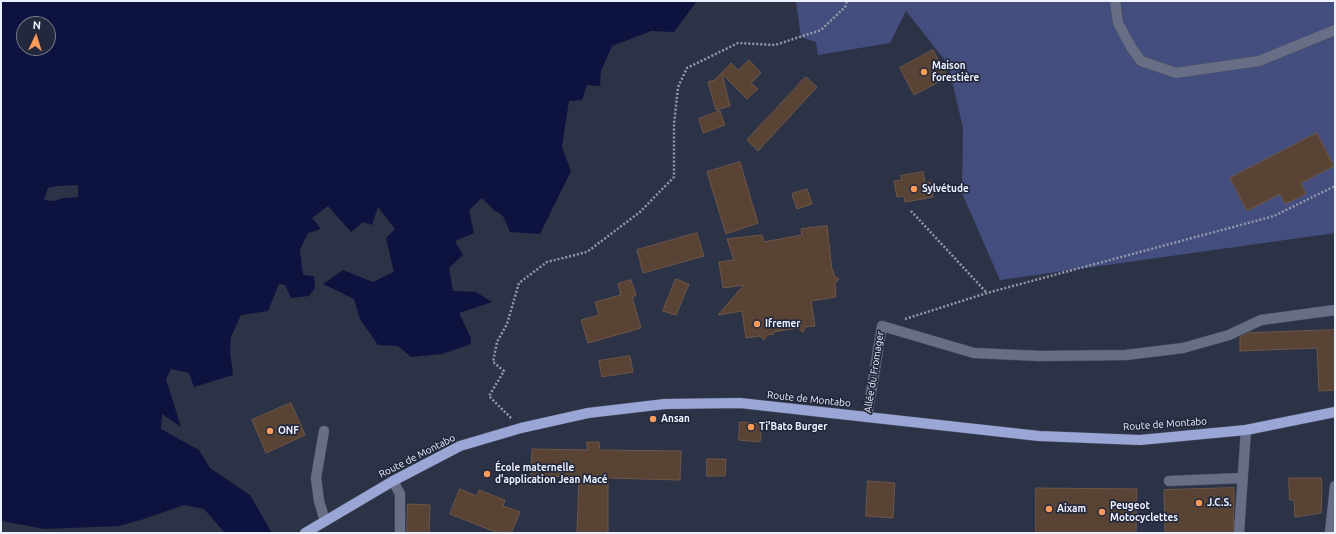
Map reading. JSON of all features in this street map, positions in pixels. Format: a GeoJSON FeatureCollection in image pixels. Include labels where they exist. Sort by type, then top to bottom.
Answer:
{"type":"FeatureCollection","features":[{"type":"Feature","properties":{"kind":"main road","name":"Route de Montabo"},"geometry":{"type":"LineString","coordinates":[[305,533],[393,481],[460,446],[521,428],[588,413],[665,404],[740,403],[1039,436],[1140,440],[1246,430],[1335,412]]}},
{"type":"Feature","properties":{"kind":"street"},"geometry":{"type":"LineString","coordinates":[[1115,1],[1118,23],[1131,47],[1141,61],[1176,73],[1259,61],[1335,30]]}},
{"type":"Feature","properties":{"kind":"street","name":"Allée du Fromager"},"geometry":{"type":"LineString","coordinates":[[867,417],[882,326],[974,353],[1040,356],[1126,355],[1183,348],[1229,335],[1261,320],[1335,310]]}},
{"type":"Feature","properties":{"kind":"street"},"geometry":{"type":"LineString","coordinates":[[1239,533],[1246,430]]}},
{"type":"Feature","properties":{"kind":"street"},"geometry":{"type":"LineString","coordinates":[[324,431],[316,478],[319,501],[325,521]]}},
{"type":"Feature","properties":{"kind":"street"},"geometry":{"type":"LineString","coordinates":[[1169,481],[1242,478]]}},
{"type":"Feature","properties":{"kind":"street"},"geometry":{"type":"LineString","coordinates":[[393,481],[400,494],[400,533]]}},
{"type":"Feature","properties":{"kind":"street"},"geometry":{"type":"LineString","coordinates":[[1330,533],[1335,486]]}},
{"type":"Feature","properties":{"kind":"path"},"geometry":{"type":"LineString","coordinates":[[521,428],[489,396],[504,371],[493,362],[497,342],[507,324],[519,283],[547,262],[587,252],[640,212],[674,177],[674,124],[678,87],[687,68],[738,43],[775,45],[821,30],[845,7],[847,1]]}},
{"type":"Feature","properties":{"kind":"path"},"geometry":{"type":"LineString","coordinates":[[904,319],[987,293],[1274,216],[1335,186]]}},
{"type":"Feature","properties":{"kind":"path"},"geometry":{"type":"LineString","coordinates":[[911,211],[987,293]]}},
{"type":"Feature","properties":{"kind":"shaded area"},"geometry":{"type":"Polygon","coordinates":[[[1,1],[697,1],[674,32],[651,31],[612,46],[601,71],[600,86],[587,85],[582,100],[569,101],[562,147],[571,171],[540,234],[510,232],[503,216],[494,210],[482,198],[469,210],[474,233],[455,241],[463,255],[449,268],[453,291],[476,292],[492,302],[459,313],[471,338],[471,344],[442,354],[411,357],[398,346],[378,345],[360,319],[354,299],[323,284],[343,270],[373,282],[394,272],[386,238],[395,229],[378,207],[372,225],[363,222],[351,232],[328,206],[312,218],[321,229],[308,233],[300,250],[303,275],[314,276],[315,288],[309,296],[291,298],[285,285],[279,284],[268,311],[241,315],[231,337],[230,352],[233,375],[194,387],[189,373],[171,369],[166,379],[181,427],[162,414],[161,429],[199,450],[210,468],[250,495],[272,533],[225,533],[204,509],[184,505],[119,526],[44,529],[1,520],[1,1]],[[78,185],[58,186],[48,188],[44,200],[54,201],[64,198],[78,197],[78,185]]]}},
{"type":"Feature","properties":{"kind":"shaded area"},"geometry":{"type":"Polygon","coordinates":[[[796,1],[1335,1],[1335,233],[1000,280],[962,193],[963,128],[948,64],[906,11],[890,43],[818,55],[816,42],[801,37],[796,1]]]}},
{"type":"Feature","properties":{"kind":"building","name":"Maison forestière"},"geometry":{"type":"Polygon","coordinates":[[[933,50],[948,77],[914,95],[900,68],[933,50]]]}},
{"type":"Feature","properties":{"kind":"building"},"geometry":{"type":"Polygon","coordinates":[[[749,60],[761,73],[751,83],[758,89],[747,99],[722,74],[730,106],[716,110],[708,82],[715,80],[731,63],[738,70],[749,60]]]}},
{"type":"Feature","properties":{"kind":"building"},"geometry":{"type":"Polygon","coordinates":[[[806,77],[817,87],[758,151],[747,140],[806,77]]]}},
{"type":"Feature","properties":{"kind":"building"},"geometry":{"type":"Polygon","coordinates":[[[720,111],[725,125],[703,133],[699,119],[720,111]]]}},
{"type":"Feature","properties":{"kind":"building"},"geometry":{"type":"Polygon","coordinates":[[[1317,133],[1334,166],[1301,183],[1306,194],[1285,204],[1280,194],[1247,211],[1230,178],[1317,133]]]}},
{"type":"Feature","properties":{"kind":"building"},"geometry":{"type":"Polygon","coordinates":[[[740,162],[758,223],[726,234],[707,172],[740,162]]]}},
{"type":"Feature","properties":{"kind":"building","name":"Sylvétude"},"geometry":{"type":"Polygon","coordinates":[[[923,172],[925,183],[930,182],[933,197],[905,202],[904,196],[897,197],[894,181],[902,180],[901,176],[923,172]]]}},
{"type":"Feature","properties":{"kind":"building"},"geometry":{"type":"Polygon","coordinates":[[[807,189],[812,204],[797,209],[792,194],[807,189]]]}},
{"type":"Feature","properties":{"kind":"building"},"geometry":{"type":"Polygon","coordinates":[[[827,226],[832,270],[834,276],[839,279],[835,283],[836,297],[811,301],[815,326],[805,327],[803,332],[798,328],[773,332],[774,334],[767,335],[764,340],[760,336],[746,338],[742,311],[718,315],[744,285],[723,288],[719,262],[734,260],[727,239],[762,235],[764,242],[802,235],[801,229],[827,226]]]}},
{"type":"Feature","properties":{"kind":"building"},"geometry":{"type":"Polygon","coordinates":[[[697,233],[704,256],[643,273],[637,250],[697,233]]]}},
{"type":"Feature","properties":{"kind":"building"},"geometry":{"type":"Polygon","coordinates":[[[676,279],[689,284],[676,315],[663,311],[676,279]]]}},
{"type":"Feature","properties":{"kind":"building"},"geometry":{"type":"Polygon","coordinates":[[[631,280],[636,295],[632,297],[641,328],[588,343],[581,320],[599,315],[595,302],[621,295],[618,284],[631,280]]]}},
{"type":"Feature","properties":{"kind":"building"},"geometry":{"type":"Polygon","coordinates":[[[1335,330],[1335,390],[1319,391],[1317,348],[1240,351],[1240,337],[1248,333],[1335,330]]]}},
{"type":"Feature","properties":{"kind":"building"},"geometry":{"type":"Polygon","coordinates":[[[630,356],[633,372],[602,377],[599,361],[630,356]]]}},
{"type":"Feature","properties":{"kind":"building","name":"ONF"},"geometry":{"type":"Polygon","coordinates":[[[291,403],[305,435],[266,453],[252,420],[291,403]]]}},
{"type":"Feature","properties":{"kind":"building"},"geometry":{"type":"Polygon","coordinates":[[[740,422],[762,424],[760,442],[739,440],[740,422]]]}},
{"type":"Feature","properties":{"kind":"building"},"geometry":{"type":"Polygon","coordinates":[[[587,442],[599,442],[600,450],[681,451],[680,480],[608,478],[608,533],[577,533],[579,477],[531,476],[532,449],[587,450],[587,442]]]}},
{"type":"Feature","properties":{"kind":"building"},"geometry":{"type":"Polygon","coordinates":[[[707,459],[726,459],[725,476],[707,476],[707,459]]]}},
{"type":"Feature","properties":{"kind":"building"},"geometry":{"type":"Polygon","coordinates":[[[1289,478],[1321,478],[1321,513],[1295,517],[1294,500],[1290,500],[1289,478]]]}},
{"type":"Feature","properties":{"kind":"building"},"geometry":{"type":"Polygon","coordinates":[[[868,481],[895,483],[893,518],[866,516],[868,481]]]}},
{"type":"Feature","properties":{"kind":"building"},"geometry":{"type":"Polygon","coordinates":[[[1036,488],[1137,489],[1136,533],[1036,533],[1036,488]]]}},
{"type":"Feature","properties":{"kind":"building"},"geometry":{"type":"Polygon","coordinates":[[[1234,488],[1233,533],[1165,533],[1164,490],[1234,488]]]}},
{"type":"Feature","properties":{"kind":"building"},"geometry":{"type":"Polygon","coordinates":[[[460,489],[477,496],[479,490],[505,500],[503,506],[520,512],[511,533],[498,533],[450,514],[460,489]]]}},
{"type":"Feature","properties":{"kind":"building"},"geometry":{"type":"Polygon","coordinates":[[[408,504],[430,505],[429,533],[407,533],[408,504]]]}},
{"type":"Feature","properties":{"kind":"place","name":"Maison forestière"},"geometry":{"type":"Point","coordinates":[924,72]}},
{"type":"Feature","properties":{"kind":"place","name":"Sylvétude"},"geometry":{"type":"Point","coordinates":[914,189]}},
{"type":"Feature","properties":{"kind":"place","name":"Ifremer"},"geometry":{"type":"Point","coordinates":[757,324]}},
{"type":"Feature","properties":{"kind":"place","name":"Ansan"},"geometry":{"type":"Point","coordinates":[653,419]}},
{"type":"Feature","properties":{"kind":"place","name":"Ti'Bato Burger"},"geometry":{"type":"Point","coordinates":[751,427]}},
{"type":"Feature","properties":{"kind":"place","name":"ONF"},"geometry":{"type":"Point","coordinates":[270,431]}},
{"type":"Feature","properties":{"kind":"place","name":"École maternelle d'application Jean Macé"},"geometry":{"type":"Point","coordinates":[487,474]}},
{"type":"Feature","properties":{"kind":"place","name":"J.C.S."},"geometry":{"type":"Point","coordinates":[1199,503]}},
{"type":"Feature","properties":{"kind":"place","name":"Aixam"},"geometry":{"type":"Point","coordinates":[1049,509]}},
{"type":"Feature","properties":{"kind":"place","name":"Peugeot Motocyclettes"},"geometry":{"type":"Point","coordinates":[1102,512]}}]}
